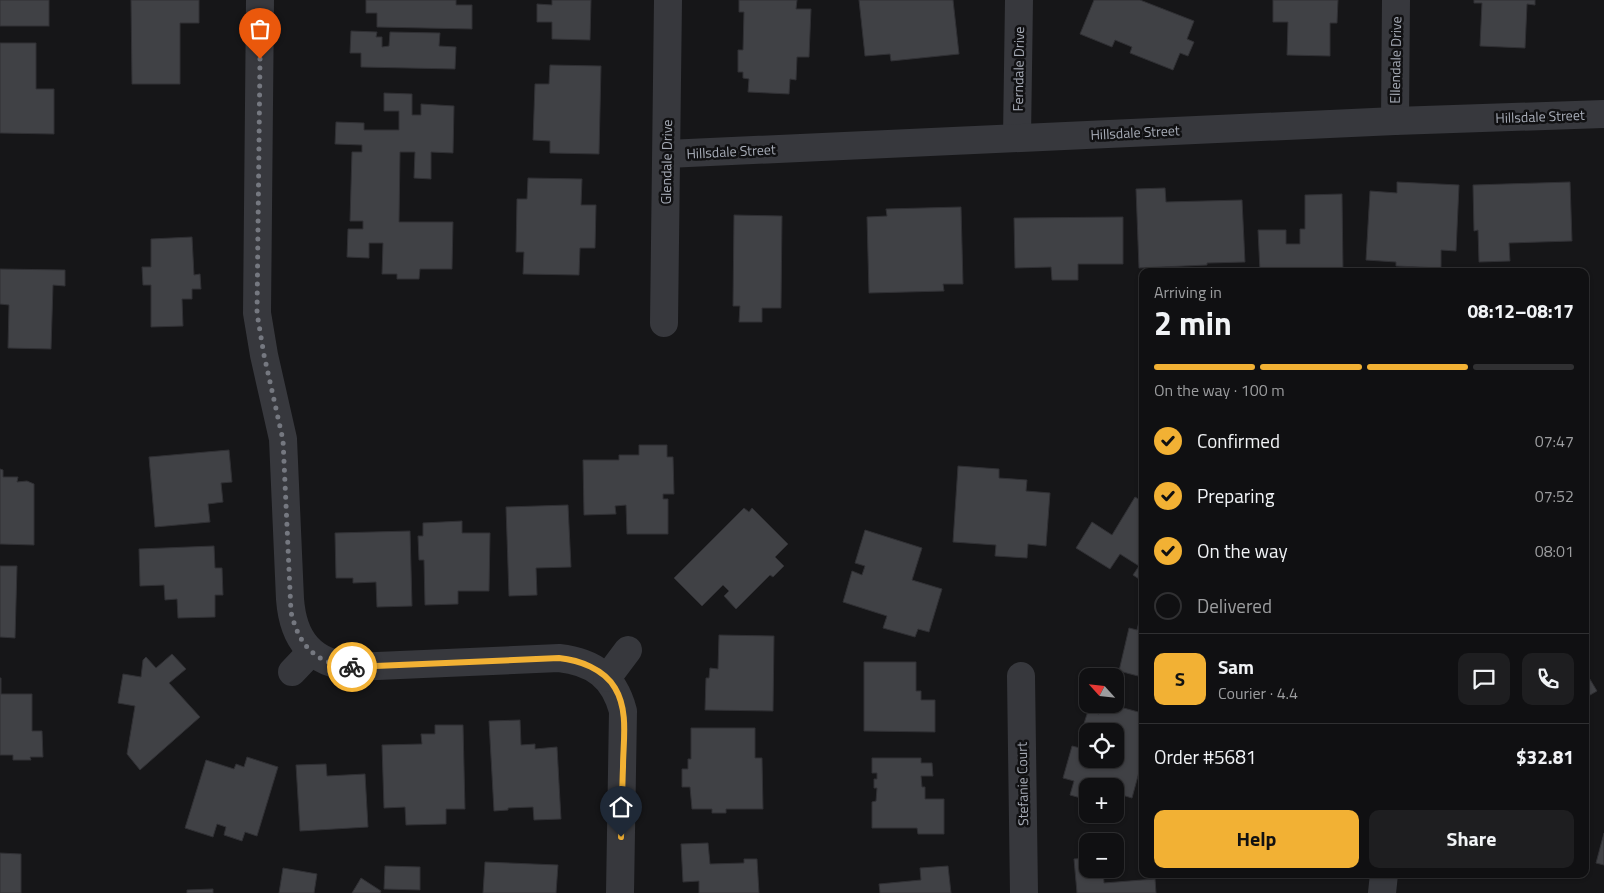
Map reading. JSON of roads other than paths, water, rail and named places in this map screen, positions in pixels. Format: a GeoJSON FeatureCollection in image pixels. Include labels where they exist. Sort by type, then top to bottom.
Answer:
{"type":"FeatureCollection","features":[{"type":"Feature","properties":{"kind":"street"},"geometry":{"type":"LineString","coordinates":[[260,0],[257,313],[264,355],[283,440],[291,612],[297,635],[311,652],[332,664],[354,667],[559,658],[584,664],[607,678],[615,688],[623,711],[620,893]]}},
{"type":"Feature","properties":{"kind":"street","name":"Glendale Drive"},"geometry":{"type":"LineString","coordinates":[[664,323],[668,0]]}},
{"type":"Feature","properties":{"kind":"street","name":"Ferndale Drive"},"geometry":{"type":"LineString","coordinates":[[1017,138],[1019,0]]}},
{"type":"Feature","properties":{"kind":"street","name":"Ellendale Drive"},"geometry":{"type":"LineString","coordinates":[[1395,121],[1396,0]]}},
{"type":"Feature","properties":{"kind":"street","name":"Hillsdale Street"},"geometry":{"type":"LineString","coordinates":[[667,154],[1395,121],[1604,114]]}},
{"type":"Feature","properties":{"kind":"street"},"geometry":{"type":"LineString","coordinates":[[607,678],[628,650]]}},
{"type":"Feature","properties":{"kind":"street"},"geometry":{"type":"LineString","coordinates":[[292,672],[311,652]]}},
{"type":"Feature","properties":{"kind":"street","name":"Stefanie Court"},"geometry":{"type":"LineString","coordinates":[[1021,676],[1024,893]]}},
{"type":"Feature","properties":{"kind":"street"},"geometry":{"type":"LineString","coordinates":[[1382,893],[1384,878]]}}]}
